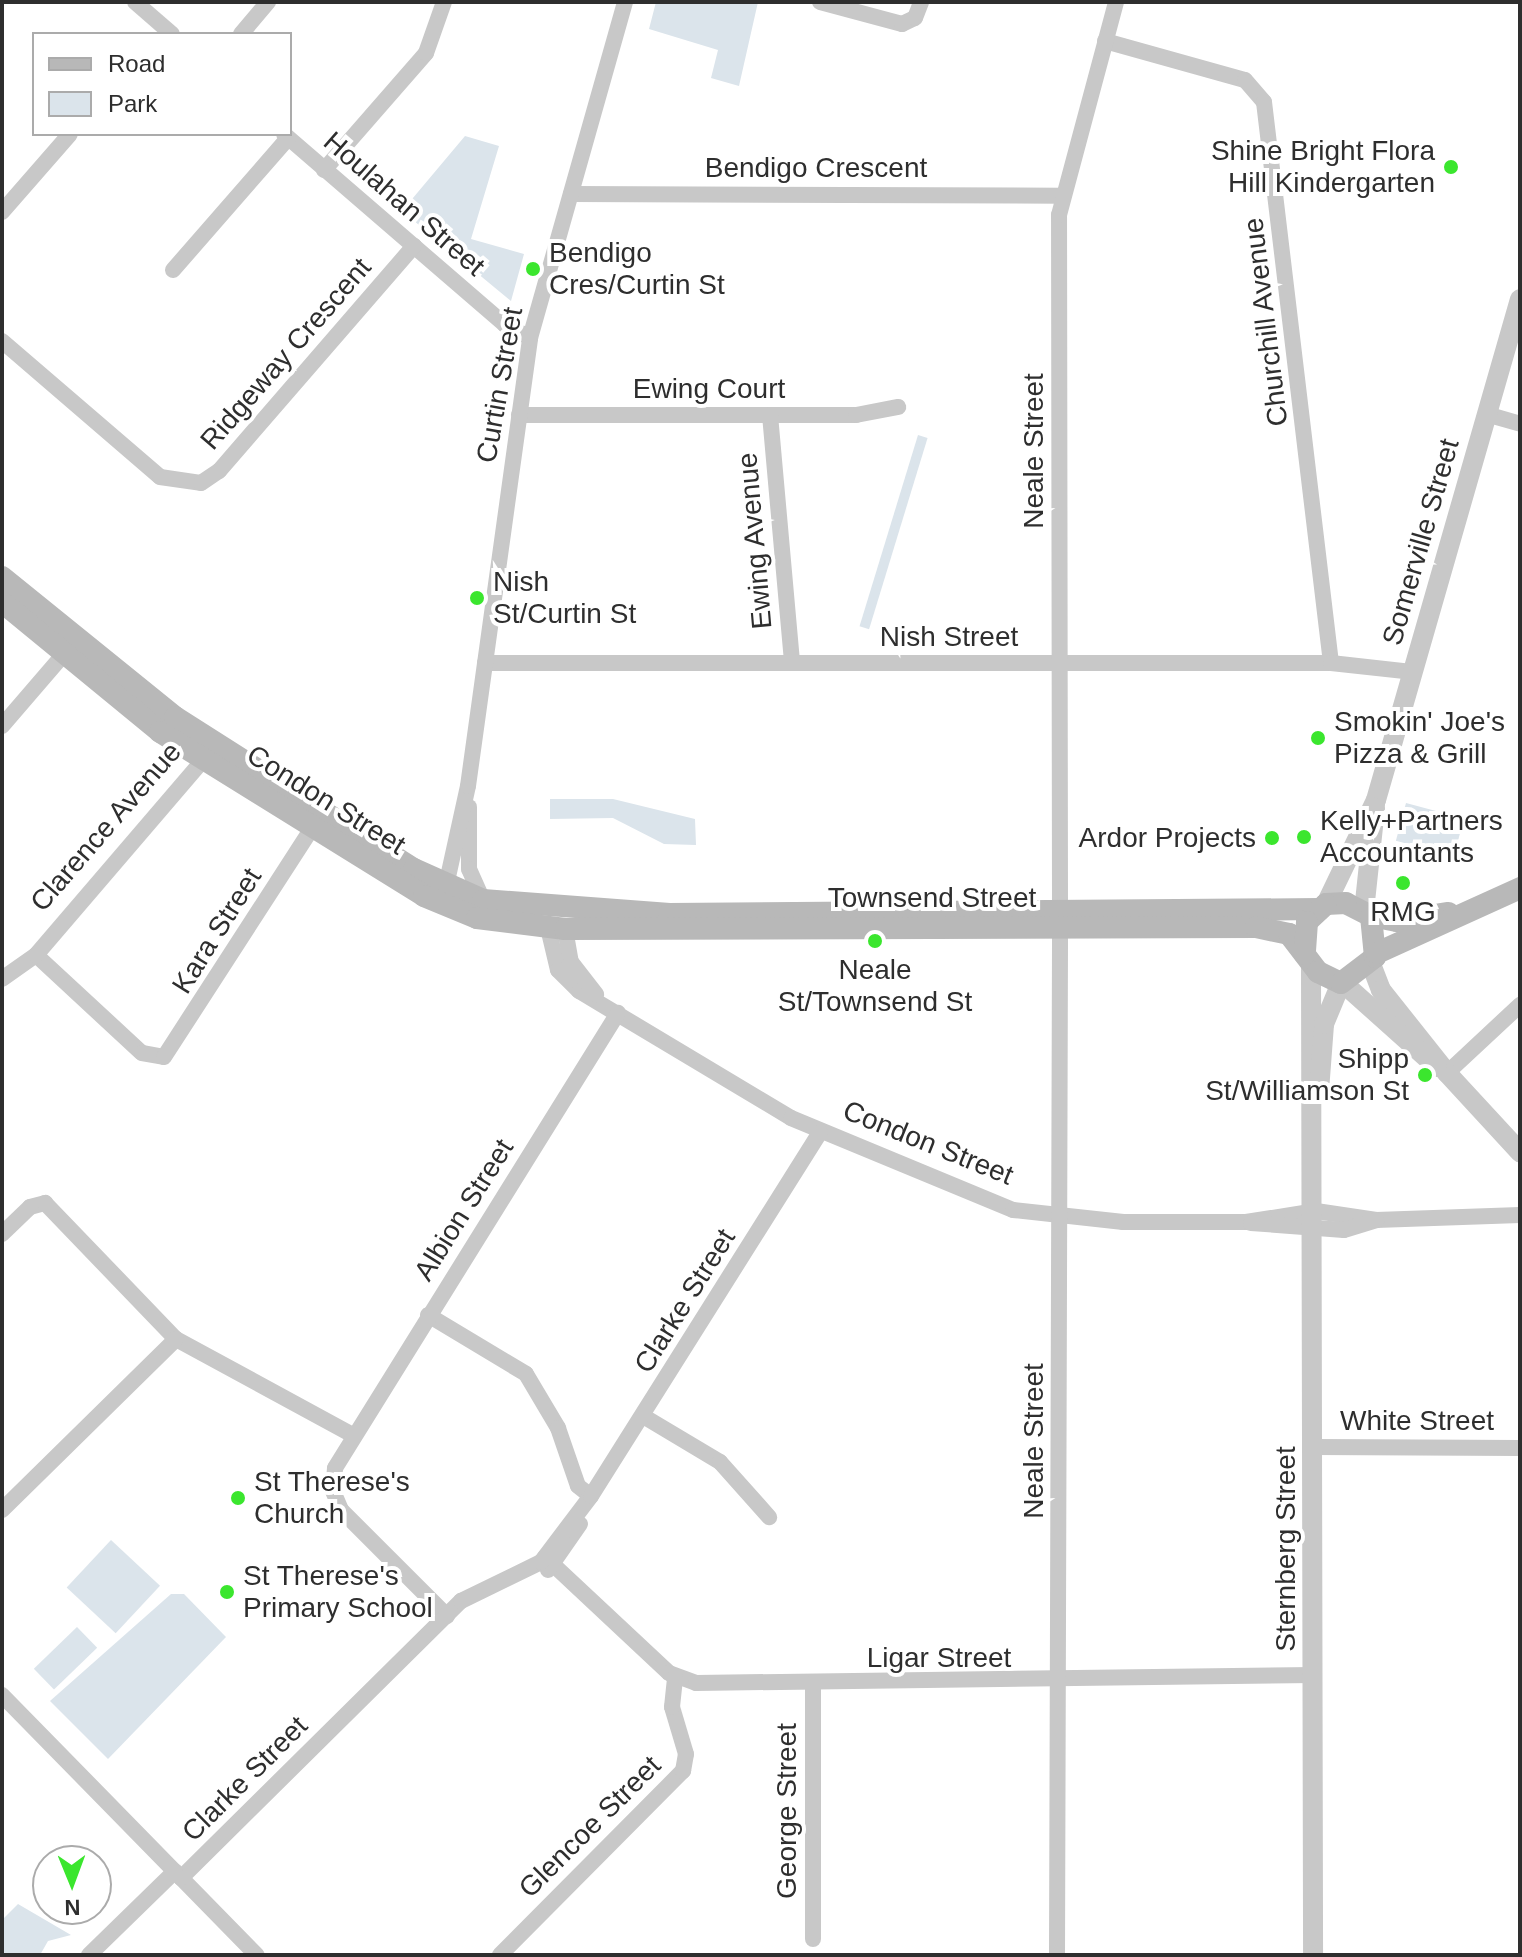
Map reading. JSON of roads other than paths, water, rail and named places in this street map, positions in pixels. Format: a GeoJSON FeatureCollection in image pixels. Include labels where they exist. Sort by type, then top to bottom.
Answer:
{"type":"FeatureCollection","features":[{"type":"Feature","properties":{"kind":"main road","name":"Condon Street"},"geometry":{"type":"LineString","coordinates":[[2,577],[69,648]]}},
{"type":"Feature","properties":{"kind":"main road","name":"Condon Street"},"geometry":{"type":"LineString","coordinates":[[2,602],[313,827],[445,907],[556,922]]}},
{"type":"Feature","properties":{"kind":"main road","name":"Condon Street"},"geometry":{"type":"LineString","coordinates":[[210,751],[446,886],[556,922]]}},
{"type":"Feature","properties":{"kind":"main road"},"geometry":{"type":"LineString","coordinates":[[446,886],[463,904],[556,922]]}},
{"type":"Feature","properties":{"kind":"main road"},"geometry":{"type":"LineString","coordinates":[[1456,912],[1397,921],[1323,907],[1305,928],[1308,959],[1342,983],[1374,958],[1456,912],[1520,888]]}},
{"type":"Feature","properties":{"kind":"main road","name":"Townsend Street"},"geometry":{"type":"LineString","coordinates":[[556,922],[1060,918],[1323,907]]}},
{"type":"Feature","properties":{"kind":"main road"},"geometry":{"type":"LineString","coordinates":[[1368,914],[1374,958]]}},
{"type":"Feature","properties":{"kind":"main road","name":"Townsend Street"},"geometry":{"type":"LineString","coordinates":[[1060,918],[1268,928],[1289,934],[1308,959]]}},
{"type":"Feature","properties":{"kind":"street"},"geometry":{"type":"LineString","coordinates":[[135,2],[164,31]]}},
{"type":"Feature","properties":{"kind":"street"},"geometry":{"type":"LineString","coordinates":[[243,32],[268,2]]}},
{"type":"Feature","properties":{"kind":"street"},"geometry":{"type":"LineString","coordinates":[[324,170],[426,53],[444,2]]}},
{"type":"Feature","properties":{"kind":"street","name":"Curtin Street"},"geometry":{"type":"LineString","coordinates":[[446,886],[468,786],[530,338],[625,2]]}},
{"type":"Feature","properties":{"kind":"street"},"geometry":{"type":"LineString","coordinates":[[820,2],[902,24],[915,18],[921,2]]}},
{"type":"Feature","properties":{"kind":"street","name":"Neale Street"},"geometry":{"type":"LineString","coordinates":[[1057,1955],[1061,196],[1116,2]]}},
{"type":"Feature","properties":{"kind":"street","name":"Churchill Avenue"},"geometry":{"type":"LineString","coordinates":[[1105,41],[1245,80],[1264,102],[1331,663]]}},
{"type":"Feature","properties":{"kind":"street"},"geometry":{"type":"LineString","coordinates":[[2,212],[68,136]]}},
{"type":"Feature","properties":{"kind":"street"},"geometry":{"type":"LineString","coordinates":[[173,270],[286,136]]}},
{"type":"Feature","properties":{"kind":"street","name":"Houlahan Street"},"geometry":{"type":"LineString","coordinates":[[286,136],[414,246],[530,338]]}},
{"type":"Feature","properties":{"kind":"street","name":"Bendigo Crescent"},"geometry":{"type":"LineString","coordinates":[[571,194],[1061,196]]}},
{"type":"Feature","properties":{"kind":"street","name":"Ridgeway Crescent"},"geometry":{"type":"LineString","coordinates":[[2,341],[160,477],[201,483],[219,471],[414,246]]}},
{"type":"Feature","properties":{"kind":"street","name":"Somerville Street"},"geometry":{"type":"LineString","coordinates":[[1323,907],[1376,800],[1520,299]]}},
{"type":"Feature","properties":{"kind":"street","name":"Ewing Court"},"geometry":{"type":"LineString","coordinates":[[519,415],[770,415],[898,407]]}},
{"type":"Feature","properties":{"kind":"street"},"geometry":{"type":"LineString","coordinates":[[1486,414],[1520,424]]}},
{"type":"Feature","properties":{"kind":"street","name":"Ewing Avenue"},"geometry":{"type":"LineString","coordinates":[[770,415],[792,663]]}},
{"type":"Feature","properties":{"kind":"street"},"geometry":{"type":"LineString","coordinates":[[2,726],[69,648]]}},
{"type":"Feature","properties":{"kind":"street","name":"Nish Street"},"geometry":{"type":"LineString","coordinates":[[485,663],[1331,663],[1412,672]]}},
{"type":"Feature","properties":{"kind":"street","name":"Clarence Avenue"},"geometry":{"type":"LineString","coordinates":[[2,979],[36,955],[210,751]]}},
{"type":"Feature","properties":{"kind":"street","name":"Curtin Street"},"geometry":{"type":"LineString","coordinates":[[468,786],[469,869],[483,900]]}},
{"type":"Feature","properties":{"kind":"street","name":"Somerville Street"},"geometry":{"type":"LineString","coordinates":[[1368,914],[1376,800]]}},
{"type":"Feature","properties":{"kind":"street","name":"Kara Street"},"geometry":{"type":"LineString","coordinates":[[36,955],[142,1053],[163,1066],[313,827]]}},
{"type":"Feature","properties":{"kind":"street","name":"Condon Street"},"geometry":{"type":"LineString","coordinates":[[556,922],[563,977],[618,1013],[820,1132],[992,1204],[1061,1219],[1246,1222],[1520,1215]]}},
{"type":"Feature","properties":{"kind":"street"},"geometry":{"type":"LineString","coordinates":[[1374,958],[1381,990],[1447,1073],[1520,1152]]}},
{"type":"Feature","properties":{"kind":"street","name":"Sternberg Street"},"geometry":{"type":"LineString","coordinates":[[1308,959],[1306,1036],[1316,1221],[1313,1955]]}},
{"type":"Feature","properties":{"kind":"street"},"geometry":{"type":"LineString","coordinates":[[1342,983],[1447,1073]]}},
{"type":"Feature","properties":{"kind":"street","name":"Sternberg Street"},"geometry":{"type":"LineString","coordinates":[[1314,1143],[1324,1024],[1342,983]]}},
{"type":"Feature","properties":{"kind":"street"},"geometry":{"type":"LineString","coordinates":[[1447,1073],[1520,1005]]}},
{"type":"Feature","properties":{"kind":"street","name":"Albion Street"},"geometry":{"type":"LineString","coordinates":[[353,1435],[618,1013]]}},
{"type":"Feature","properties":{"kind":"street","name":"Clarke Street"},"geometry":{"type":"LineString","coordinates":[[89,1955],[447,1616],[552,1557],[820,1132]]}},
{"type":"Feature","properties":{"kind":"street"},"geometry":{"type":"LineString","coordinates":[[2,1234],[40,1195],[176,1339],[353,1435],[335,1468],[336,1503],[447,1616]]}},
{"type":"Feature","properties":{"kind":"street"},"geometry":{"type":"LineString","coordinates":[[428,1315],[526,1374],[558,1428],[578,1486],[591,1496]]}},
{"type":"Feature","properties":{"kind":"street"},"geometry":{"type":"LineString","coordinates":[[2,1510],[176,1339]]}},
{"type":"Feature","properties":{"kind":"street"},"geometry":{"type":"LineString","coordinates":[[643,1416],[720,1462],[769,1517]]}},
{"type":"Feature","properties":{"kind":"street","name":"White Street"},"geometry":{"type":"LineString","coordinates":[[1314,1447],[1520,1448]]}},
{"type":"Feature","properties":{"kind":"street"},"geometry":{"type":"LineString","coordinates":[[552,1557],[675,1677]]}},
{"type":"Feature","properties":{"kind":"street","name":"Ligar Street"},"geometry":{"type":"LineString","coordinates":[[675,1677],[813,1683],[1058,1683],[1314,1675]]}},
{"type":"Feature","properties":{"kind":"street","name":"Glencoe Street"},"geometry":{"type":"LineString","coordinates":[[500,1955],[683,1771],[686,1754],[672,1707],[675,1677]]}},
{"type":"Feature","properties":{"kind":"street","name":"George Street"},"geometry":{"type":"LineString","coordinates":[[813,1683],[813,1939]]}},
{"type":"Feature","properties":{"kind":"street"},"geometry":{"type":"LineString","coordinates":[[2,1695],[257,1955]]}},
{"type":"Feature","properties":{"kind":"place","name":"Shine Bright Flora Hill Kindergarten"},"geometry":{"type":"Point","coordinates":[1451,167]}},
{"type":"Feature","properties":{"kind":"place","name":"Bendigo Cres/Curtin St"},"geometry":{"type":"Point","coordinates":[533,269]}},
{"type":"Feature","properties":{"kind":"place","name":"Nish St/Curtin St"},"geometry":{"type":"Point","coordinates":[477,598]}},
{"type":"Feature","properties":{"kind":"place","name":"Smokin' Joe's Pizza & Grill"},"geometry":{"type":"Point","coordinates":[1318,738]}},
{"type":"Feature","properties":{"kind":"place","name":"Kelly+Partners Accountants"},"geometry":{"type":"Point","coordinates":[1304,837]}},
{"type":"Feature","properties":{"kind":"place","name":"Ardor Projects"},"geometry":{"type":"Point","coordinates":[1272,838]}},
{"type":"Feature","properties":{"kind":"place","name":"RMG"},"geometry":{"type":"Point","coordinates":[1403,883]}},
{"type":"Feature","properties":{"kind":"place","name":"Neale St/Townsend St"},"geometry":{"type":"Point","coordinates":[875,941]}},
{"type":"Feature","properties":{"kind":"place","name":"Shipp St/Williamson St"},"geometry":{"type":"Point","coordinates":[1425,1075]}},
{"type":"Feature","properties":{"kind":"place","name":"St Therese's Church"},"geometry":{"type":"Point","coordinates":[238,1498]}},
{"type":"Feature","properties":{"kind":"place","name":"St Therese's Primary School"},"geometry":{"type":"Point","coordinates":[227,1592]}}]}
